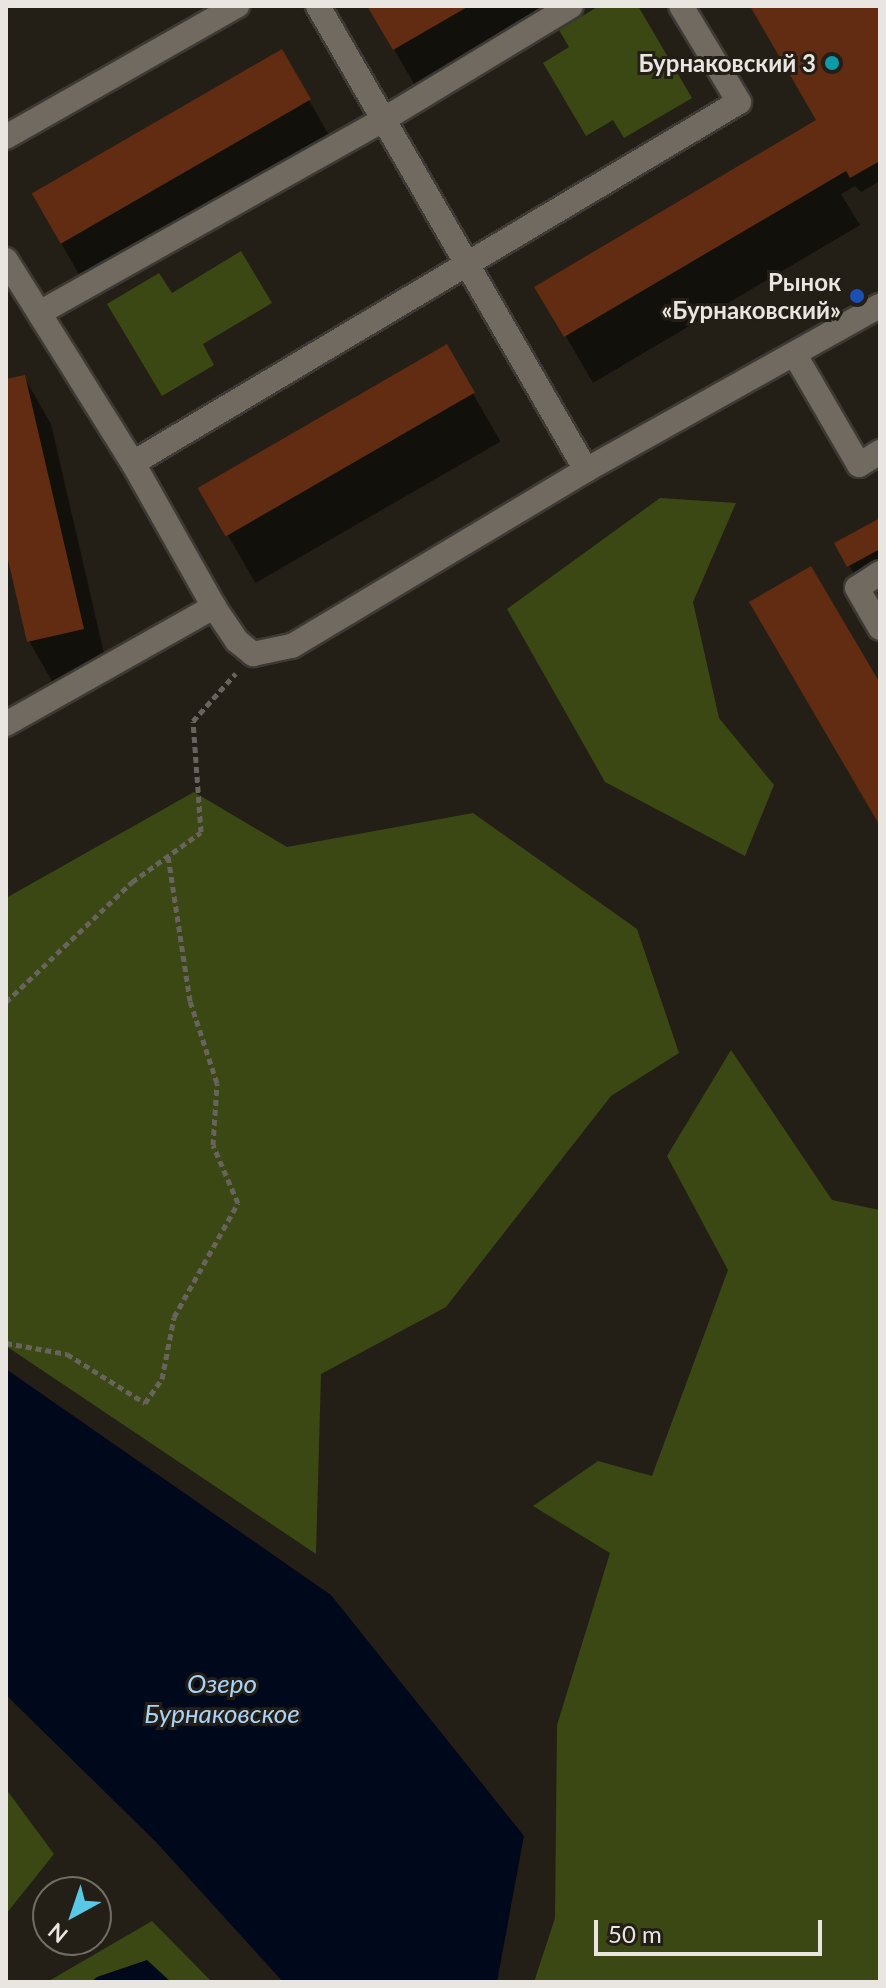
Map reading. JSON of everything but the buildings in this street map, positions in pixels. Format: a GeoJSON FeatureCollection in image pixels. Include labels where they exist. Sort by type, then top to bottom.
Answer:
{"type":"FeatureCollection","features":[{"type":"Feature","properties":{"kind":"street"},"geometry":{"type":"LineString","coordinates":[[6,137],[237,6]]}},
{"type":"Feature","properties":{"kind":"street"},"geometry":{"type":"LineString","coordinates":[[318,6],[386,118],[586,470]]}},
{"type":"Feature","properties":{"kind":"street"},"geometry":{"type":"LineString","coordinates":[[41,312],[386,118],[571,6]]}},
{"type":"Feature","properties":{"kind":"street"},"geometry":{"type":"LineString","coordinates":[[133,463],[739,102],[681,6]]}},
{"type":"Feature","properties":{"kind":"street"},"geometry":{"type":"LineString","coordinates":[[6,260],[13,286],[41,312],[133,463],[214,607],[237,641],[253,654],[292,646],[586,470],[880,306]]}},
{"type":"Feature","properties":{"kind":"street"},"geometry":{"type":"LineString","coordinates":[[795,355],[859,465],[880,452]]}},
{"type":"Feature","properties":{"kind":"street"},"geometry":{"type":"LineString","coordinates":[[880,573],[857,588],[880,628]]}},
{"type":"Feature","properties":{"kind":"street"},"geometry":{"type":"LineString","coordinates":[[6,724],[214,607]]}},
{"type":"Feature","properties":{"kind":"path"},"geometry":{"type":"LineString","coordinates":[[6,1002],[132,882],[201,832],[193,721],[253,654]]}},
{"type":"Feature","properties":{"kind":"path"},"geometry":{"type":"LineString","coordinates":[[6,1343],[67,1354],[145,1403],[162,1379],[174,1317],[238,1203],[213,1145],[217,1083],[190,1001],[168,856]]}},
{"type":"Feature","properties":{"kind":"green space"},"geometry":{"type":"Polygon","coordinates":[[[599,6],[638,6],[692,98],[624,138],[613,120],[586,136],[543,63],[569,47],[559,30],[599,6]]]}},
{"type":"Feature","properties":{"kind":"green space"},"geometry":{"type":"Polygon","coordinates":[[[241,251],[272,303],[203,344],[214,365],[162,396],[107,304],[159,273],[172,293],[241,251]]]}},
{"type":"Feature","properties":{"kind":"green space"},"geometry":{"type":"Polygon","coordinates":[[[660,498],[736,503],[693,602],[719,718],[774,785],[745,856],[605,782],[507,609],[660,498]]]}},
{"type":"Feature","properties":{"kind":"green space"},"geometry":{"type":"Polygon","coordinates":[[[194,792],[287,847],[473,813],[637,929],[679,1053],[611,1096],[446,1307],[321,1374],[316,1554],[6,1346],[6,898],[194,792]]]}},
{"type":"Feature","properties":{"kind":"green space"},"geometry":{"type":"Polygon","coordinates":[[[731,1050],[832,1200],[880,1210],[880,1982],[534,1982],[555,1918],[557,1725],[610,1553],[533,1506],[598,1461],[652,1476],[728,1270],[667,1156],[731,1050]]]}},
{"type":"Feature","properties":{"kind":"green space"},"geometry":{"type":"Polygon","coordinates":[[[6,1789],[54,1854],[36,1876],[32,1876],[32,1882],[6,1914],[6,1789]]]}},
{"type":"Feature","properties":{"kind":"green space"},"geometry":{"type":"Polygon","coordinates":[[[152,1921],[212,1982],[47,1982],[92,1956],[112,1956],[112,1944],[152,1921]]]}},
{"type":"Feature","properties":{"kind":"water","name":"Озеро Бурнаковское"},"geometry":{"type":"Polygon","coordinates":[[[6,1369],[331,1595],[524,1836],[497,1982],[283,1982],[156,1842],[6,1695],[6,1369]]]}},
{"type":"Feature","properties":{"kind":"water"},"geometry":{"type":"Polygon","coordinates":[[[147,1960],[171,1982],[91,1982],[97,1977],[147,1960]]]}},
{"type":"Feature","properties":{"kind":"place","name":"Бурнаковский 3"},"geometry":{"type":"Point","coordinates":[832,63]}},
{"type":"Feature","properties":{"kind":"place","name":"Рынок «Бурнаковский»"},"geometry":{"type":"Point","coordinates":[857,296]}}]}
